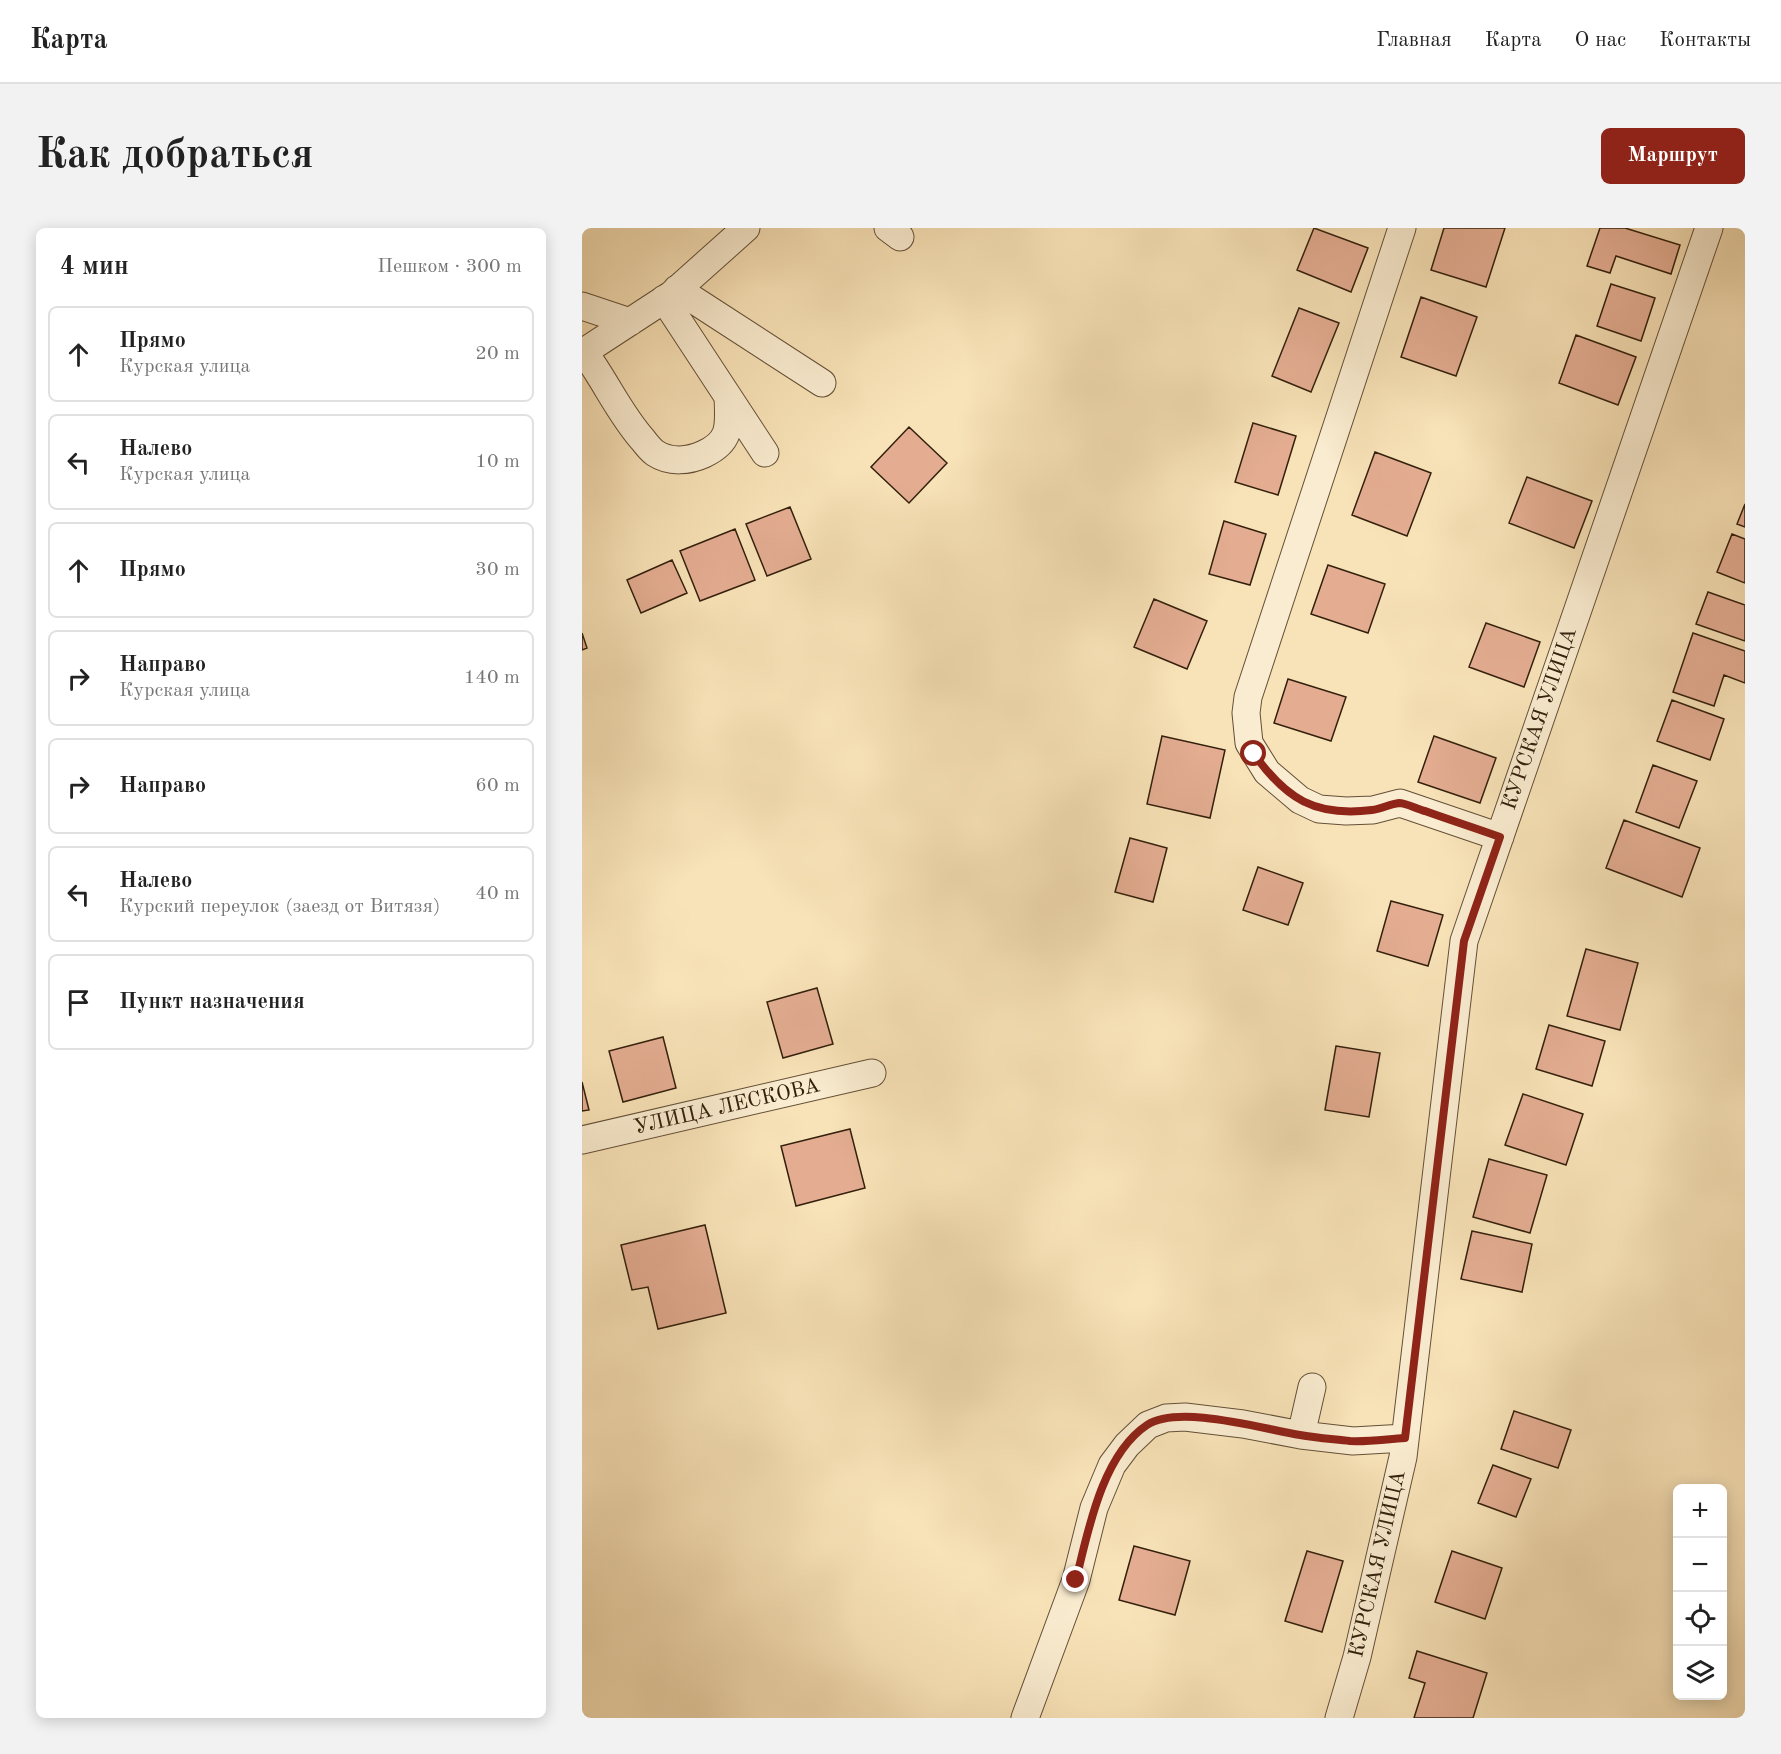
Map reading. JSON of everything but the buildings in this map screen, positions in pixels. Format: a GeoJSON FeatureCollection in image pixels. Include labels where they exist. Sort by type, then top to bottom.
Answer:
{"type":"FeatureCollection","features":[{"type":"Feature","properties":{"kind":"street"},"geometry":{"type":"LineString","coordinates":[[728,397],[729,428],[721,445],[702,456],[678,461],[655,453],[639,436],[624,417],[583,352],[671,294],[746,228]]}},
{"type":"Feature","properties":{"kind":"street"},"geometry":{"type":"LineString","coordinates":[[1402,228],[1248,697],[1246,713],[1249,743],[1267,772],[1300,800],[1319,809],[1373,810],[1400,803],[1500,837]]}},
{"type":"Feature","properties":{"kind":"street","name":"КУРСКАЯ УЛИЦА"},"geometry":{"type":"LineString","coordinates":[[1339,1718],[1357,1657],[1403,1457],[1464,941],[1709,228]]}},
{"type":"Feature","properties":{"kind":"street"},"geometry":{"type":"LineString","coordinates":[[671,294],[822,383]]}},
{"type":"Feature","properties":{"kind":"street"},"geometry":{"type":"LineString","coordinates":[[671,294],[728,397],[765,453]]}},
{"type":"Feature","properties":{"kind":"street"},"geometry":{"type":"LineString","coordinates":[[582,306],[630,322]]}},
{"type":"Feature","properties":{"kind":"street","name":"УЛИЦА ЛЕСКОВА"},"geometry":{"type":"LineString","coordinates":[[582,1140],[872,1073]]}},
{"type":"Feature","properties":{"kind":"street"},"geometry":{"type":"LineString","coordinates":[[1301,1435],[1312,1387]]}},
{"type":"Feature","properties":{"kind":"street"},"geometry":{"type":"LineString","coordinates":[[1026,1718],[1076,1580],[1094,1508],[1112,1466],[1127,1445],[1148,1425],[1166,1418],[1185,1416],[1353,1441],[1405,1438]]}},
{"type":"Feature","properties":{"kind":"route"},"geometry":{"type":"LineString","coordinates":[[1076,1580],[1094,1508],[1112,1466],[1127,1445],[1148,1425],[1166,1418],[1185,1416],[1353,1441],[1405,1438],[1464,941],[1500,837],[1400,803],[1373,810],[1319,809],[1300,800],[1282,786],[1267,772],[1254,754]]}}]}
